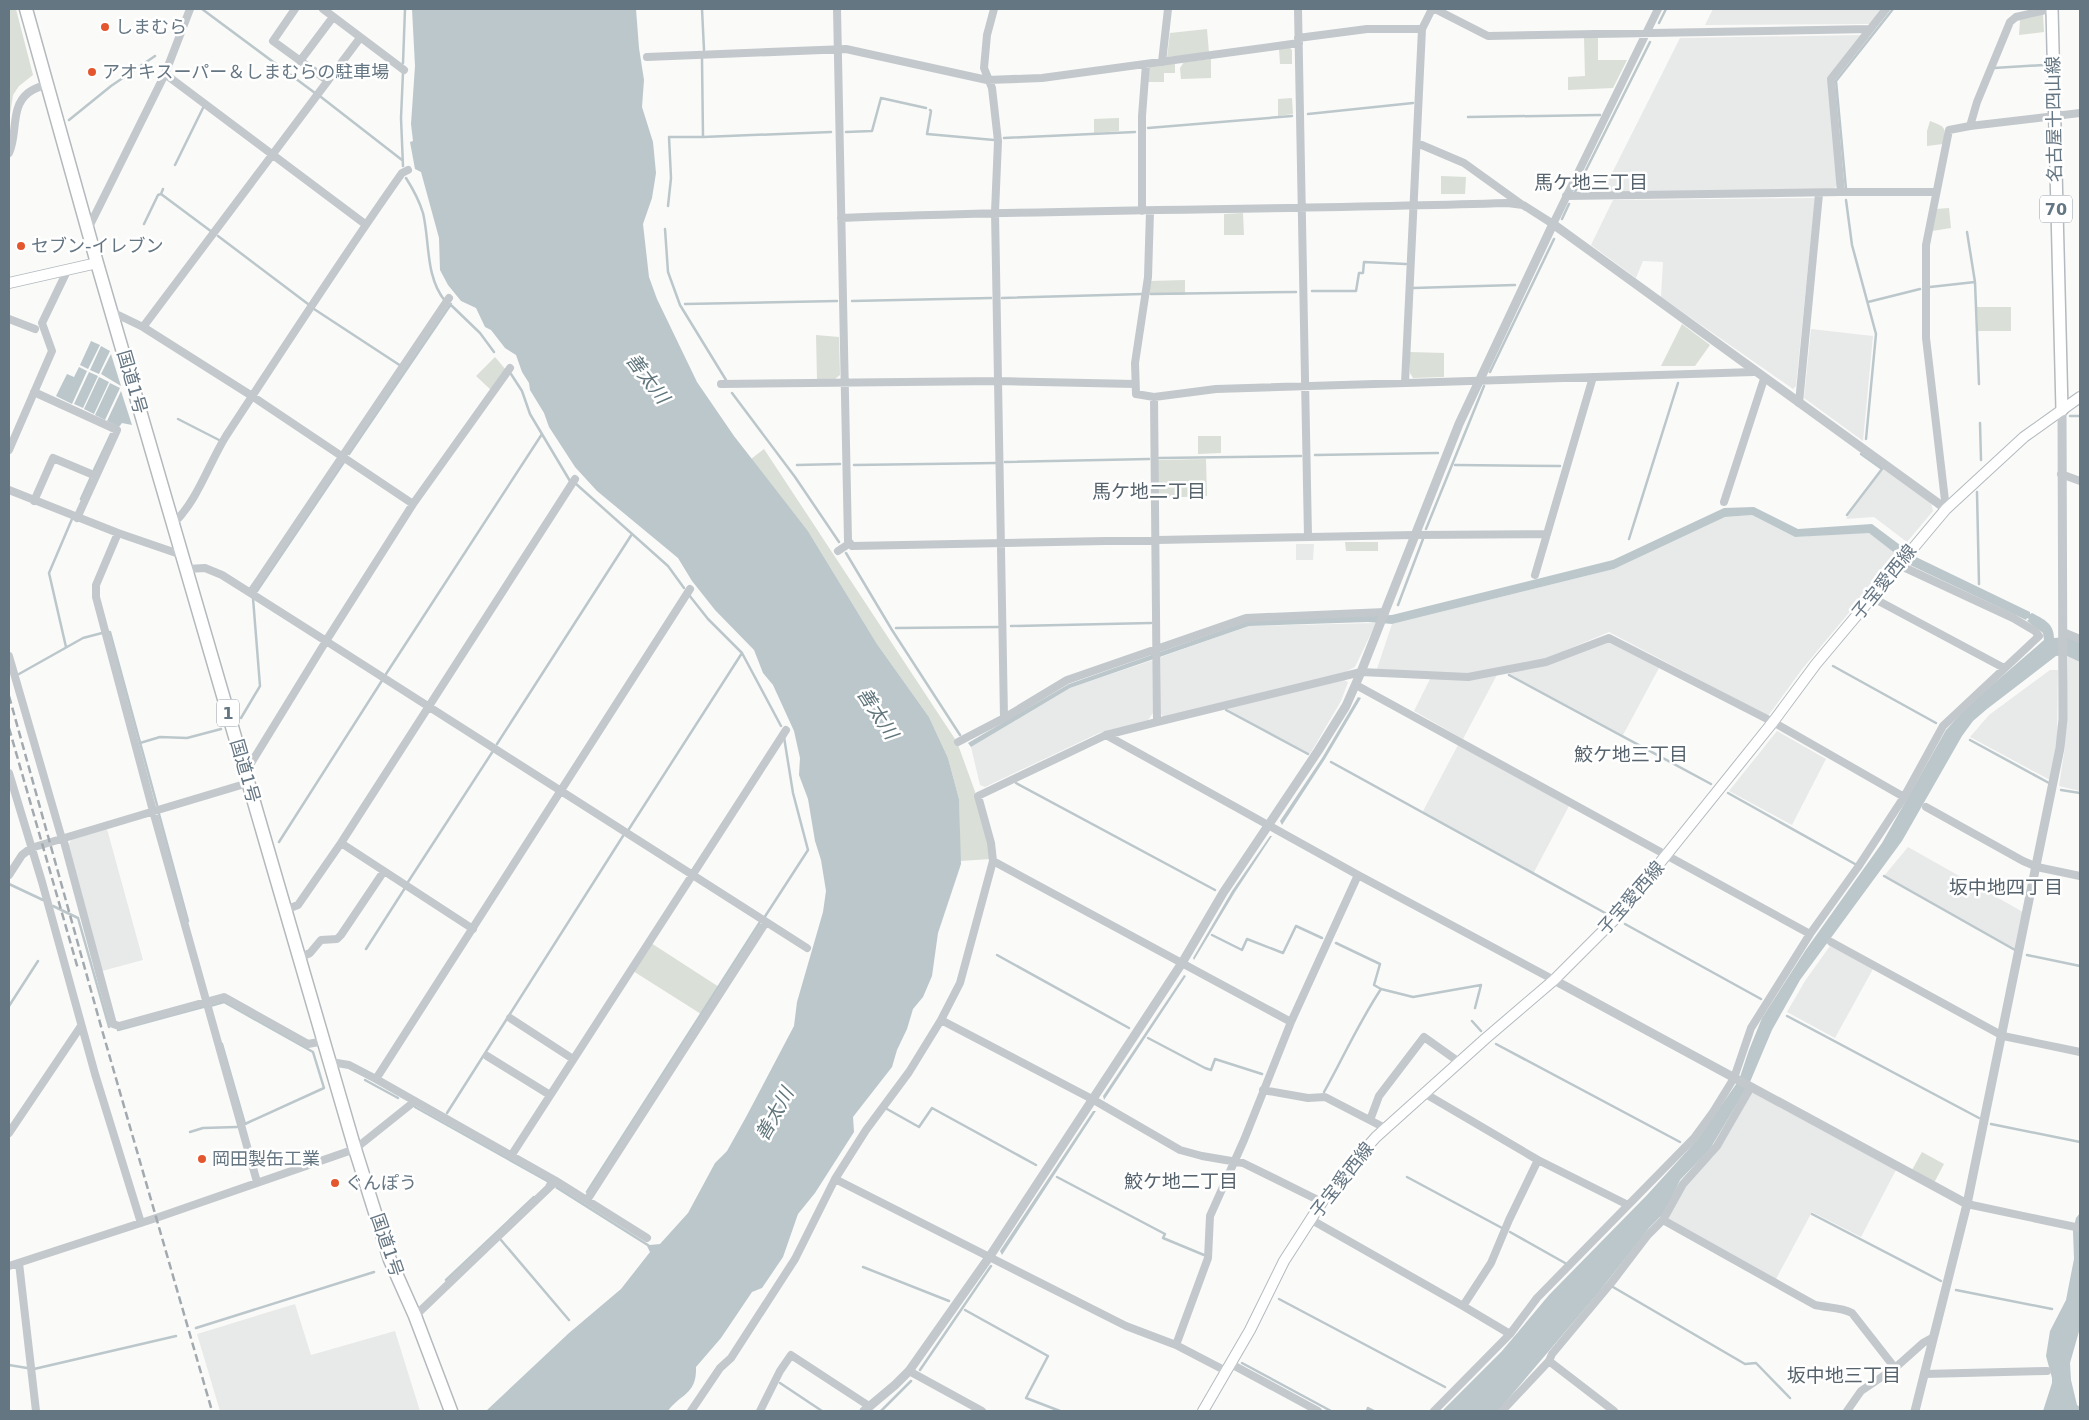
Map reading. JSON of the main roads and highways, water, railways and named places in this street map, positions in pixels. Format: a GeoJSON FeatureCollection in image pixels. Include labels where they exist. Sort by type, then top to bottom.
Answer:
{"type":"FeatureCollection","features":[{"type":"Feature","properties":{"kind":"highway","name":"国道1号"},"geometry":{"type":"LineString","coordinates":[[26,9],[97,263],[355,1149],[390,1260],[451,1411]]}},
{"type":"Feature","properties":{"kind":"main road","name":"名古屋十四山線"},"geometry":{"type":"LineString","coordinates":[[2051,9],[2062,410]]}},
{"type":"Feature","properties":{"kind":"main road"},"geometry":{"type":"LineString","coordinates":[[9,283],[97,263]]}},
{"type":"Feature","properties":{"kind":"main road","name":"子宝愛西線"},"geometry":{"type":"LineString","coordinates":[[1202,1411],[1250,1330],[1284,1261],[1342,1175],[1386,1128],[1424,1092],[1554,980],[1614,920],[1773,722],[1816,664],[1946,509],[2024,437],[2080,397]]}},
{"type":"Feature","properties":{"kind":"water","name":"善太川"},"geometry":{"type":"Polygon","coordinates":[[[412,9],[636,9],[644,80],[642,107],[653,142],[656,173],[652,198],[643,224],[649,277],[657,299],[697,382],[734,436],[808,531],[877,644],[929,717],[948,758],[959,799],[961,864],[938,933],[932,976],[923,997],[913,1009],[892,1067],[853,1117],[854,1132],[815,1193],[798,1214],[783,1257],[762,1288],[752,1292],[721,1338],[696,1367],[696,1376],[691,1389],[668,1411],[486,1411],[569,1333],[621,1289],[650,1252],[647,1246],[555,1188],[557,1186],[650,1245],[660,1244],[688,1213],[715,1163],[727,1151],[794,1026],[797,1002],[823,912],[826,891],[821,860],[815,841],[808,799],[799,775],[800,758],[794,731],[773,685],[763,673],[754,650],[715,610],[692,581],[678,558],[597,491],[575,467],[549,427],[544,413],[530,390],[529,383],[522,372],[516,355],[505,348],[491,330],[485,327],[476,308],[461,301],[448,285],[440,270],[439,238],[421,172],[415,169],[410,142],[413,141],[411,124],[415,66],[412,9]]]}},
{"type":"Feature","properties":{"kind":"water"},"geometry":{"type":"Polygon","coordinates":[[[91,341],[100,345],[88,369],[80,365],[91,341]]]}},
{"type":"Feature","properties":{"kind":"water"},"geometry":{"type":"Polygon","coordinates":[[[101,346],[110,351],[99,374],[90,370],[101,346]]]}},
{"type":"Feature","properties":{"kind":"water"},"geometry":{"type":"Polygon","coordinates":[[[111,354],[121,386],[101,374],[111,354]]]}},
{"type":"Feature","properties":{"kind":"water"},"geometry":{"type":"Polygon","coordinates":[[[79,367],[87,371],[72,404],[56,396],[67,374],[74,377],[79,367]]]}},
{"type":"Feature","properties":{"kind":"water"},"geometry":{"type":"Polygon","coordinates":[[[89,372],[98,376],[83,408],[74,404],[89,372]]]}},
{"type":"Feature","properties":{"kind":"water"},"geometry":{"type":"Polygon","coordinates":[[[99,377],[109,382],[94,414],[84,409],[99,377]]]}},
{"type":"Feature","properties":{"kind":"water"},"geometry":{"type":"Polygon","coordinates":[[[110,383],[120,388],[105,420],[95,415],[110,383]]]}},
{"type":"Feature","properties":{"kind":"water"},"geometry":{"type":"Polygon","coordinates":[[[121,391],[132,425],[122,423],[119,427],[107,421],[121,391]]]}},
{"type":"Feature","properties":{"kind":"water"},"geometry":{"type":"Polygon","coordinates":[[[1754,507],[1798,529],[1872,524],[1916,557],[2044,620],[2050,625],[2054,638],[2068,637],[2080,643],[2080,662],[2065,655],[2056,656],[1973,721],[1962,736],[1902,841],[1800,980],[1772,1030],[1750,1082],[1710,1149],[1680,1180],[1666,1211],[1649,1228],[1599,1292],[1498,1411],[1442,1411],[1502,1351],[1549,1295],[1647,1195],[1697,1140],[1739,1080],[1762,1018],[1805,951],[1882,843],[1946,730],[1970,704],[2044,640],[2043,633],[2027,621],[2029,619],[2027,618],[2026,620],[1910,565],[1869,533],[1795,537],[1752,515],[1725,517],[1614,569],[1392,624],[1368,622],[1249,626],[1070,688],[971,747],[968,743],[1069,684],[1248,621],[1392,615],[1613,560],[1724,508],[1754,507]]]}},
{"type":"Feature","properties":{"kind":"water"},"geometry":{"type":"Polygon","coordinates":[[[1358,697],[1361,698],[1325,759],[1282,825],[1280,821],[1322,758],[1358,697]]]}},
{"type":"Feature","properties":{"kind":"water"},"geometry":{"type":"Polygon","coordinates":[[[1270,836],[1272,836],[1235,892],[1194,960],[1193,958],[1232,891],[1270,836]]]}},
{"type":"Feature","properties":{"kind":"water"},"geometry":{"type":"Polygon","coordinates":[[[1184,975],[1186,976],[1104,1100],[1103,1096],[1184,975]]]}},
{"type":"Feature","properties":{"kind":"water"},"geometry":{"type":"Polygon","coordinates":[[[1093,1111],[1096,1111],[1002,1255],[1000,1251],[1093,1111]]]}},
{"type":"Feature","properties":{"kind":"water"},"geometry":{"type":"Polygon","coordinates":[[[2080,1213],[2080,1328],[2070,1363],[2071,1380],[2080,1411],[2043,1411],[2052,1383],[2046,1356],[2050,1331],[2066,1300],[2074,1259],[2073,1231],[2076,1218],[2080,1213]]]}},
{"type":"Feature","properties":{"kind":"waterway"},"geometry":{"type":"LineString","coordinates":[[202,9],[315,93]]}},
{"type":"Feature","properties":{"kind":"waterway"},"geometry":{"type":"LineString","coordinates":[[403,63],[405,9]]}},
{"type":"Feature","properties":{"kind":"waterway"},"geometry":{"type":"LineString","coordinates":[[702,9],[704,50]]}},
{"type":"Feature","properties":{"kind":"waterway"},"geometry":{"type":"LineString","coordinates":[[1659,23],[1666,9]]}},
{"type":"Feature","properties":{"kind":"waterway"},"geometry":{"type":"LineString","coordinates":[[1846,189],[1836,81],[1893,9]]}},
{"type":"Feature","properties":{"kind":"waterway"},"geometry":{"type":"LineString","coordinates":[[1575,192],[1650,42]]}},
{"type":"Feature","properties":{"kind":"waterway"},"geometry":{"type":"LineString","coordinates":[[69,120],[111,86],[155,56]]}},
{"type":"Feature","properties":{"kind":"waterway"},"geometry":{"type":"LineString","coordinates":[[668,206],[671,178],[669,137],[703,137],[702,59]]}},
{"type":"Feature","properties":{"kind":"waterway"},"geometry":{"type":"LineString","coordinates":[[1994,68],[2044,65]]}},
{"type":"Feature","properties":{"kind":"waterway"},"geometry":{"type":"LineString","coordinates":[[403,72],[401,118],[403,166]]}},
{"type":"Feature","properties":{"kind":"waterway"},"geometry":{"type":"LineString","coordinates":[[321,97],[402,160]]}},
{"type":"Feature","properties":{"kind":"waterway"},"geometry":{"type":"LineString","coordinates":[[846,132],[872,131],[881,98],[926,108]]}},
{"type":"Feature","properties":{"kind":"waterway"},"geometry":{"type":"LineString","coordinates":[[1308,114],[1413,103]]}},
{"type":"Feature","properties":{"kind":"waterway"},"geometry":{"type":"LineString","coordinates":[[175,165],[203,108]]}},
{"type":"Feature","properties":{"kind":"waterway"},"geometry":{"type":"LineString","coordinates":[[930,110],[927,134],[994,140]]}},
{"type":"Feature","properties":{"kind":"waterway"},"geometry":{"type":"LineString","coordinates":[[1468,117],[1600,115]]}},
{"type":"Feature","properties":{"kind":"waterway"},"geometry":{"type":"LineString","coordinates":[[1148,128],[1292,116]]}},
{"type":"Feature","properties":{"kind":"waterway"},"geometry":{"type":"LineString","coordinates":[[703,137],[831,132]]}},
{"type":"Feature","properties":{"kind":"waterway"},"geometry":{"type":"LineString","coordinates":[[1004,138],[1135,132]]}},
{"type":"Feature","properties":{"kind":"waterway"},"geometry":{"type":"LineString","coordinates":[[406,178],[416,195],[423,213],[431,270],[434,281],[445,301]]}},
{"type":"Feature","properties":{"kind":"waterway"},"geometry":{"type":"LineString","coordinates":[[163,189],[161,194],[212,232]]}},
{"type":"Feature","properties":{"kind":"waterway"},"geometry":{"type":"LineString","coordinates":[[144,224],[158,195],[161,194]]}},
{"type":"Feature","properties":{"kind":"waterway"},"geometry":{"type":"LineString","coordinates":[[1846,200],[1852,245],[1876,334],[1866,439]]}},
{"type":"Feature","properties":{"kind":"waterway"},"geometry":{"type":"LineString","coordinates":[[1562,219],[1569,204]]}},
{"type":"Feature","properties":{"kind":"waterway"},"geometry":{"type":"LineString","coordinates":[[665,229],[668,272],[680,305],[726,380]]}},
{"type":"Feature","properties":{"kind":"waterway"},"geometry":{"type":"LineString","coordinates":[[1930,287],[1975,282],[1967,232]]}},
{"type":"Feature","properties":{"kind":"waterway"},"geometry":{"type":"LineString","coordinates":[[218,236],[308,304]]}},
{"type":"Feature","properties":{"kind":"waterway"},"geometry":{"type":"LineString","coordinates":[[1490,372],[1554,239]]}},
{"type":"Feature","properties":{"kind":"waterway"},"geometry":{"type":"LineString","coordinates":[[1312,291],[1356,291],[1359,273],[1363,273],[1364,262],[1406,264]]}},
{"type":"Feature","properties":{"kind":"waterway"},"geometry":{"type":"LineString","coordinates":[[1975,282],[1979,384]]}},
{"type":"Feature","properties":{"kind":"waterway"},"geometry":{"type":"LineString","coordinates":[[1413,288],[1515,285]]}},
{"type":"Feature","properties":{"kind":"waterway"},"geometry":{"type":"LineString","coordinates":[[1868,302],[1920,289]]}},
{"type":"Feature","properties":{"kind":"waterway"},"geometry":{"type":"LineString","coordinates":[[1151,294],[1296,292]]}},
{"type":"Feature","properties":{"kind":"waterway"},"geometry":{"type":"LineString","coordinates":[[1002,298],[1143,294]]}},
{"type":"Feature","properties":{"kind":"waterway"},"geometry":{"type":"LineString","coordinates":[[852,301],[991,298]]}},
{"type":"Feature","properties":{"kind":"waterway"},"geometry":{"type":"LineString","coordinates":[[685,304],[837,301]]}},
{"type":"Feature","properties":{"kind":"waterway"},"geometry":{"type":"LineString","coordinates":[[349,454],[451,304]]}},
{"type":"Feature","properties":{"kind":"waterway"},"geometry":{"type":"LineString","coordinates":[[452,306],[480,333],[494,352]]}},
{"type":"Feature","properties":{"kind":"waterway"},"geometry":{"type":"LineString","coordinates":[[314,309],[401,366]]}},
{"type":"Feature","properties":{"kind":"waterway"},"geometry":{"type":"LineString","coordinates":[[511,374],[522,391],[530,414],[570,481]]}},
{"type":"Feature","properties":{"kind":"waterway"},"geometry":{"type":"LineString","coordinates":[[1629,539],[1678,383]]}},
{"type":"Feature","properties":{"kind":"waterway"},"geometry":{"type":"LineString","coordinates":[[1426,529],[1484,386]]}},
{"type":"Feature","properties":{"kind":"waterway"},"geometry":{"type":"LineString","coordinates":[[732,393],[795,477],[839,542]]}},
{"type":"Feature","properties":{"kind":"waterway"},"geometry":{"type":"LineString","coordinates":[[2070,416],[2080,416]]}},
{"type":"Feature","properties":{"kind":"waterway"},"geometry":{"type":"LineString","coordinates":[[178,419],[219,440]]}},
{"type":"Feature","properties":{"kind":"waterway"},"geometry":{"type":"LineString","coordinates":[[1980,423],[1981,460]]}},
{"type":"Feature","properties":{"kind":"waterway"},"geometry":{"type":"LineString","coordinates":[[94,470],[111,434]]}},
{"type":"Feature","properties":{"kind":"waterway"},"geometry":{"type":"LineString","coordinates":[[386,674],[542,434]]}},
{"type":"Feature","properties":{"kind":"waterway"},"geometry":{"type":"LineString","coordinates":[[1315,455],[1438,453]]}},
{"type":"Feature","properties":{"kind":"waterway"},"geometry":{"type":"LineString","coordinates":[[1847,515],[1882,469],[1861,454]]}},
{"type":"Feature","properties":{"kind":"waterway"},"geometry":{"type":"LineString","coordinates":[[1159,458],[1301,456]]}},
{"type":"Feature","properties":{"kind":"waterway"},"geometry":{"type":"LineString","coordinates":[[1005,462],[1149,459]]}},
{"type":"Feature","properties":{"kind":"waterway"},"geometry":{"type":"LineString","coordinates":[[257,591],[344,462]]}},
{"type":"Feature","properties":{"kind":"waterway"},"geometry":{"type":"LineString","coordinates":[[854,465],[997,463]]}},
{"type":"Feature","properties":{"kind":"waterway"},"geometry":{"type":"LineString","coordinates":[[797,465],[840,464]]}},
{"type":"Feature","properties":{"kind":"waterway"},"geometry":{"type":"LineString","coordinates":[[1455,465],[1560,466]]}},
{"type":"Feature","properties":{"kind":"waterway"},"geometry":{"type":"LineString","coordinates":[[81,499],[91,477]]}},
{"type":"Feature","properties":{"kind":"waterway"},"geometry":{"type":"LineString","coordinates":[[575,483],[668,566],[684,588]]}},
{"type":"Feature","properties":{"kind":"waterway"},"geometry":{"type":"LineString","coordinates":[[1977,492],[1979,584]]}},
{"type":"Feature","properties":{"kind":"waterway"},"geometry":{"type":"LineString","coordinates":[[66,647],[49,573],[72,519]]}},
{"type":"Feature","properties":{"kind":"waterway"},"geometry":{"type":"LineString","coordinates":[[497,744],[632,534]]}},
{"type":"Feature","properties":{"kind":"waterway"},"geometry":{"type":"LineString","coordinates":[[1398,605],[1423,539]]}},
{"type":"Feature","properties":{"kind":"waterway"},"geometry":{"type":"LineString","coordinates":[[846,553],[892,630],[960,735]]}},
{"type":"Feature","properties":{"kind":"waterway"},"geometry":{"type":"LineString","coordinates":[[689,595],[708,619],[742,653],[781,726]]}},
{"type":"Feature","properties":{"kind":"waterway"},"geometry":{"type":"LineString","coordinates":[[241,718],[260,686],[253,598]]}},
{"type":"Feature","properties":{"kind":"waterway"},"geometry":{"type":"LineString","coordinates":[[1011,626],[1151,623]]}},
{"type":"Feature","properties":{"kind":"waterway"},"geometry":{"type":"LineString","coordinates":[[896,628],[998,627]]}},
{"type":"Feature","properties":{"kind":"waterway"},"geometry":{"type":"LineString","coordinates":[[110,632],[157,805]]}},
{"type":"Feature","properties":{"kind":"waterway"},"geometry":{"type":"LineString","coordinates":[[19,674],[83,638],[102,633]]}},
{"type":"Feature","properties":{"kind":"waterway"},"geometry":{"type":"LineString","coordinates":[[629,829],[742,653]]}},
{"type":"Feature","properties":{"kind":"waterway"},"geometry":{"type":"LineString","coordinates":[[1833,666],[1936,723]]}},
{"type":"Feature","properties":{"kind":"waterway"},"geometry":{"type":"LineString","coordinates":[[1509,675],[1711,784]]}},
{"type":"Feature","properties":{"kind":"waterway"},"geometry":{"type":"LineString","coordinates":[[279,842],[383,679]]}},
{"type":"Feature","properties":{"kind":"waterway"},"geometry":{"type":"LineString","coordinates":[[1226,710],[1308,754]]}},
{"type":"Feature","properties":{"kind":"waterway"},"geometry":{"type":"LineString","coordinates":[[140,743],[160,737],[187,738],[221,729]]}},
{"type":"Feature","properties":{"kind":"waterway"},"geometry":{"type":"LineString","coordinates":[[764,918],[808,850],[793,793],[784,737]]}},
{"type":"Feature","properties":{"kind":"waterway"},"geometry":{"type":"LineString","coordinates":[[1970,740],[2049,783]]}},
{"type":"Feature","properties":{"kind":"waterway"},"geometry":{"type":"LineString","coordinates":[[408,882],[493,751]]}},
{"type":"Feature","properties":{"kind":"waterway"},"geometry":{"type":"LineString","coordinates":[[1331,762],[1607,914]]}},
{"type":"Feature","properties":{"kind":"waterway"},"geometry":{"type":"LineString","coordinates":[[1016,783],[1215,890]]}},
{"type":"Feature","properties":{"kind":"waterway"},"geometry":{"type":"LineString","coordinates":[[2061,790],[2080,793]]}},
{"type":"Feature","properties":{"kind":"waterway"},"geometry":{"type":"LineString","coordinates":[[1728,793],[1855,864]]}},
{"type":"Feature","properties":{"kind":"waterway"},"geometry":{"type":"LineString","coordinates":[[159,814],[188,921]]}},
{"type":"Feature","properties":{"kind":"waterway"},"geometry":{"type":"LineString","coordinates":[[447,1113],[623,836]]}},
{"type":"Feature","properties":{"kind":"waterway"},"geometry":{"type":"LineString","coordinates":[[1884,876],[2015,950]]}},
{"type":"Feature","properties":{"kind":"waterway"},"geometry":{"type":"LineString","coordinates":[[9,884],[43,900]]}},
{"type":"Feature","properties":{"kind":"waterway"},"geometry":{"type":"LineString","coordinates":[[366,949],[405,888]]}},
{"type":"Feature","properties":{"kind":"waterway"},"geometry":{"type":"LineString","coordinates":[[53,906],[78,918],[109,1027]]}},
{"type":"Feature","properties":{"kind":"waterway"},"geometry":{"type":"LineString","coordinates":[[587,1192],[760,922]]}},
{"type":"Feature","properties":{"kind":"waterway"},"geometry":{"type":"LineString","coordinates":[[1625,924],[1761,999]]}},
{"type":"Feature","properties":{"kind":"waterway"},"geometry":{"type":"LineString","coordinates":[[1212,935],[1242,950],[1247,939],[1283,953],[1296,926],[1322,938]]}},
{"type":"Feature","properties":{"kind":"waterway"},"geometry":{"type":"LineString","coordinates":[[1336,943],[1380,964],[1374,985],[1381,989],[1413,997],[1481,985],[1475,1008]]}},
{"type":"Feature","properties":{"kind":"waterway"},"geometry":{"type":"LineString","coordinates":[[997,955],[1129,1028]]}},
{"type":"Feature","properties":{"kind":"waterway"},"geometry":{"type":"LineString","coordinates":[[2027,955],[2080,966]]}},
{"type":"Feature","properties":{"kind":"waterway"},"geometry":{"type":"LineString","coordinates":[[9,1006],[38,961]]}},
{"type":"Feature","properties":{"kind":"waterway"},"geometry":{"type":"LineString","coordinates":[[1324,1092],[1358,1027],[1381,989]]}},
{"type":"Feature","properties":{"kind":"waterway"},"geometry":{"type":"LineString","coordinates":[[210,1006],[224,1002],[313,1052],[324,1088],[245,1124],[222,1044]]}},
{"type":"Feature","properties":{"kind":"waterway"},"geometry":{"type":"LineString","coordinates":[[118,1030],[203,1007]]}},
{"type":"Feature","properties":{"kind":"waterway"},"geometry":{"type":"LineString","coordinates":[[1787,1016],[1979,1118]]}},
{"type":"Feature","properties":{"kind":"waterway"},"geometry":{"type":"LineString","coordinates":[[1472,1021],[1481,1031]]}},
{"type":"Feature","properties":{"kind":"waterway"},"geometry":{"type":"LineString","coordinates":[[1148,1038],[1211,1070],[1215,1059],[1262,1074]]}},
{"type":"Feature","properties":{"kind":"waterway"},"geometry":{"type":"LineString","coordinates":[[1496,1044],[1680,1142]]}},
{"type":"Feature","properties":{"kind":"waterway"},"geometry":{"type":"LineString","coordinates":[[365,1080],[398,1098]]}},
{"type":"Feature","properties":{"kind":"waterway"},"geometry":{"type":"LineString","coordinates":[[415,1107],[549,1182],[547,1185]]}},
{"type":"Feature","properties":{"kind":"waterway"},"geometry":{"type":"LineString","coordinates":[[887,1109],[919,1127],[932,1108],[1036,1165]]}},
{"type":"Feature","properties":{"kind":"waterway"},"geometry":{"type":"LineString","coordinates":[[1991,1124],[2080,1142]]}},
{"type":"Feature","properties":{"kind":"waterway"},"geometry":{"type":"LineString","coordinates":[[190,1132],[203,1128],[237,1127]]}},
{"type":"Feature","properties":{"kind":"waterway"},"geometry":{"type":"LineString","coordinates":[[1057,1177],[1165,1234],[1163,1238],[1204,1255]]}},
{"type":"Feature","properties":{"kind":"waterway"},"geometry":{"type":"LineString","coordinates":[[1407,1177],[1502,1228]]}},
{"type":"Feature","properties":{"kind":"waterway"},"geometry":{"type":"LineString","coordinates":[[446,1280],[534,1197]]}},
{"type":"Feature","properties":{"kind":"waterway"},"geometry":{"type":"LineString","coordinates":[[1812,1214],[1941,1281]]}},
{"type":"Feature","properties":{"kind":"waterway"},"geometry":{"type":"LineString","coordinates":[[1510,1232],[1565,1263]]}},
{"type":"Feature","properties":{"kind":"waterway"},"geometry":{"type":"LineString","coordinates":[[501,1240],[569,1320]]}},
{"type":"Feature","properties":{"kind":"waterway"},"geometry":{"type":"LineString","coordinates":[[920,1370],[991,1266]]}},
{"type":"Feature","properties":{"kind":"waterway"},"geometry":{"type":"LineString","coordinates":[[863,1267],[949,1301]]}},
{"type":"Feature","properties":{"kind":"waterway"},"geometry":{"type":"LineString","coordinates":[[196,1328],[374,1272]]}},
{"type":"Feature","properties":{"kind":"waterway"},"geometry":{"type":"LineString","coordinates":[[1613,1287],[1745,1364],[1756,1363],[1790,1398]]}},
{"type":"Feature","properties":{"kind":"waterway"},"geometry":{"type":"LineString","coordinates":[[1956,1290],[2052,1309]]}},
{"type":"Feature","properties":{"kind":"waterway"},"geometry":{"type":"LineString","coordinates":[[1279,1299],[1445,1387]]}},
{"type":"Feature","properties":{"kind":"waterway"},"geometry":{"type":"LineString","coordinates":[[965,1310],[1048,1356],[1026,1398],[1060,1411]]}},
{"type":"Feature","properties":{"kind":"waterway"},"geometry":{"type":"LineString","coordinates":[[34,1369],[176,1336]]}},
{"type":"Feature","properties":{"kind":"waterway"},"geometry":{"type":"LineString","coordinates":[[1242,1363],[1331,1411]]}},
{"type":"Feature","properties":{"kind":"waterway"},"geometry":{"type":"LineString","coordinates":[[9,1365],[27,1368]]}},
{"type":"Feature","properties":{"kind":"waterway"},"geometry":{"type":"LineString","coordinates":[[881,1411],[911,1381]]}},
{"type":"Feature","properties":{"kind":"waterway"},"geometry":{"type":"LineString","coordinates":[[780,1383],[822,1411]]}},
{"type":"Feature","properties":{"kind":"waterway"},"geometry":{"type":"LineString","coordinates":[[1367,1411],[1368,1408],[1374,1411]]}},
{"type":"Feature","properties":{"kind":"railway"},"geometry":{"type":"LineString","coordinates":[[9,696],[102,1030],[212,1411]]}},
{"type":"Feature","properties":{"kind":"railway"},"geometry":{"type":"LineString","coordinates":[[9,728],[78,969]]}},
{"type":"Feature","properties":{"kind":"place","name":"しまむら"},"geometry":{"type":"Point","coordinates":[105,27]}},
{"type":"Feature","properties":{"kind":"place","name":"アオキスーパー＆しまむらの駐車場"},"geometry":{"type":"Point","coordinates":[92,72]}},
{"type":"Feature","properties":{"kind":"place","name":"セブン-イレブン"},"geometry":{"type":"Point","coordinates":[21,246]}},
{"type":"Feature","properties":{"kind":"place","name":"岡田製缶工業"},"geometry":{"type":"Point","coordinates":[202,1159]}},
{"type":"Feature","properties":{"kind":"place","name":"ぐんぽう"},"geometry":{"type":"Point","coordinates":[335,1183]}},
{"type":"Feature","properties":{"kind":"district","name":"馬ケ地三丁目"},"geometry":{"type":"Point","coordinates":[1591,182]}},
{"type":"Feature","properties":{"kind":"district","name":"馬ケ地二丁目"},"geometry":{"type":"Point","coordinates":[1149,491]}},
{"type":"Feature","properties":{"kind":"district","name":"鮫ケ地三丁目"},"geometry":{"type":"Point","coordinates":[1631,754]}},
{"type":"Feature","properties":{"kind":"district","name":"坂中地四丁目"},"geometry":{"type":"Point","coordinates":[2006,887]}},
{"type":"Feature","properties":{"kind":"district","name":"鮫ケ地二丁目"},"geometry":{"type":"Point","coordinates":[1181,1181]}},
{"type":"Feature","properties":{"kind":"district","name":"坂中地三丁目"},"geometry":{"type":"Point","coordinates":[1844,1375]}}]}
